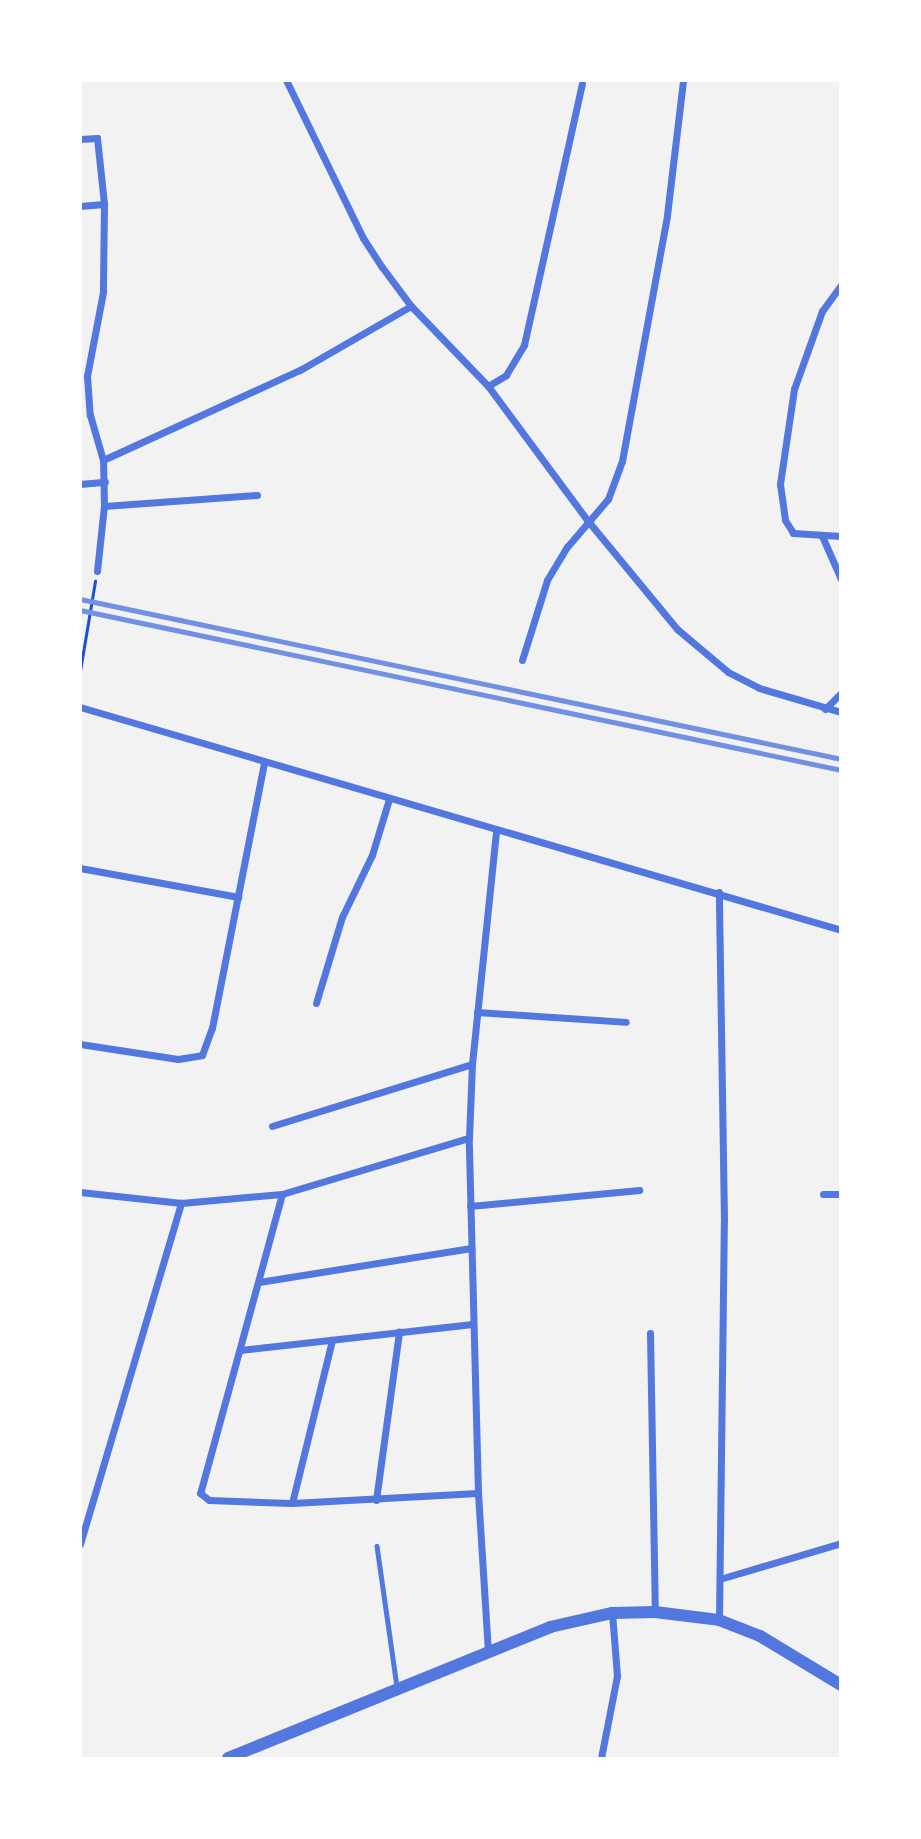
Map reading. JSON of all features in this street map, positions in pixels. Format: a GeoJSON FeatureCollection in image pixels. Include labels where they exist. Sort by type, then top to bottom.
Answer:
{"type":"FeatureCollection","features":[{"type":"Feature","properties":{"kind":"street"},"geometry":{"type":"LineString","coordinates":[[286,80],[363,239],[411,306],[488,386],[588,521],[702,653],[760,688],[841,712]]}},
{"type":"Feature","properties":{"kind":"street"},"geometry":{"type":"LineString","coordinates":[[522,660],[547,580],[588,521],[608,499],[628,437],[636,365],[667,215],[683,80]]}},
{"type":"Feature","properties":{"kind":"street"},"geometry":{"type":"LineString","coordinates":[[488,386],[506,375],[524,345],[582,83]]}},
{"type":"Feature","properties":{"kind":"street"},"geometry":{"type":"LineString","coordinates":[[80,139],[97,138],[104,204],[103,292],[88,376],[90,415],[103,460],[105,482],[97,571]]}},
{"type":"Feature","properties":{"kind":"street"},"geometry":{"type":"LineString","coordinates":[[80,206],[104,204]]}},
{"type":"Feature","properties":{"kind":"street"},"geometry":{"type":"LineString","coordinates":[[841,285],[822,312],[793,389],[782,458],[785,520],[793,533],[841,536]]}},
{"type":"Feature","properties":{"kind":"street"},"geometry":{"type":"LineString","coordinates":[[103,460],[300,370],[411,306]]}},
{"type":"Feature","properties":{"kind":"street"},"geometry":{"type":"LineString","coordinates":[[80,484],[105,482]]}},
{"type":"Feature","properties":{"kind":"street"},"geometry":{"type":"LineString","coordinates":[[104,506],[257,495]]}},
{"type":"Feature","properties":{"kind":"street"},"geometry":{"type":"LineString","coordinates":[[822,536],[841,579]]}},
{"type":"Feature","properties":{"kind":"street"},"geometry":{"type":"LineString","coordinates":[[825,709],[841,693]]}},
{"type":"Feature","properties":{"kind":"street"},"geometry":{"type":"LineString","coordinates":[[80,706],[496,833],[719,892],[841,930]]}},
{"type":"Feature","properties":{"kind":"street"},"geometry":{"type":"LineString","coordinates":[[80,1044],[178,1059],[202,1055],[212,1028],[264,763]]}},
{"type":"Feature","properties":{"kind":"street"},"geometry":{"type":"LineString","coordinates":[[316,1003],[342,917],[372,855],[389,799]]}},
{"type":"Feature","properties":{"kind":"street"},"geometry":{"type":"LineString","coordinates":[[488,1652],[478,1493],[469,1138],[472,1064],[496,833]]}},
{"type":"Feature","properties":{"kind":"street"},"geometry":{"type":"LineString","coordinates":[[80,868],[238,897]]}},
{"type":"Feature","properties":{"kind":"street"},"geometry":{"type":"LineString","coordinates":[[719,892],[723,1578],[719,1620]]}},
{"type":"Feature","properties":{"kind":"street"},"geometry":{"type":"LineString","coordinates":[[477,1012],[626,1022]]}},
{"type":"Feature","properties":{"kind":"street"},"geometry":{"type":"LineString","coordinates":[[272,1126],[472,1064]]}},
{"type":"Feature","properties":{"kind":"street"},"geometry":{"type":"LineString","coordinates":[[80,1192],[181,1203],[282,1194],[469,1138]]}},
{"type":"Feature","properties":{"kind":"street"},"geometry":{"type":"LineString","coordinates":[[470,1206],[639,1190]]}},
{"type":"Feature","properties":{"kind":"street"},"geometry":{"type":"LineString","coordinates":[[282,1194],[200,1488],[205,1498],[292,1503],[478,1493]]}},
{"type":"Feature","properties":{"kind":"street"},"geometry":{"type":"LineString","coordinates":[[823,1194],[841,1194]]}},
{"type":"Feature","properties":{"kind":"street"},"geometry":{"type":"LineString","coordinates":[[80,1544],[181,1203]]}},
{"type":"Feature","properties":{"kind":"street"},"geometry":{"type":"LineString","coordinates":[[259,1282],[471,1248]]}},
{"type":"Feature","properties":{"kind":"street"},"geometry":{"type":"LineString","coordinates":[[240,1350],[473,1324]]}},
{"type":"Feature","properties":{"kind":"street"},"geometry":{"type":"LineString","coordinates":[[376,1500],[399,1332]]}},
{"type":"Feature","properties":{"kind":"street"},"geometry":{"type":"LineString","coordinates":[[649,1333],[655,1612]]}},
{"type":"Feature","properties":{"kind":"street"},"geometry":{"type":"LineString","coordinates":[[292,1503],[332,1340]]}},
{"type":"Feature","properties":{"kind":"street"},"geometry":{"type":"LineString","coordinates":[[723,1578],[841,1543]]}},
{"type":"Feature","properties":{"kind":"street"},"geometry":{"type":"LineString","coordinates":[[228,1759],[550,1627],[612,1613],[655,1612],[719,1620],[760,1636],[841,1685]]}},
{"type":"Feature","properties":{"kind":"street"},"geometry":{"type":"LineString","coordinates":[[601,1759],[617,1676],[612,1613]]}},
{"type":"Feature","properties":{"kind":"lane"},"geometry":{"type":"LineString","coordinates":[[377,1546],[398,1690]]}},
{"type":"Feature","properties":{"kind":"path"},"geometry":{"type":"LineString","coordinates":[[80,671],[97,571]]}},
{"type":"Feature","properties":{"kind":"railway"},"geometry":{"type":"LineString","coordinates":[[80,599],[841,759]]}},
{"type":"Feature","properties":{"kind":"railway"},"geometry":{"type":"LineString","coordinates":[[80,610],[841,770]]}}]}
